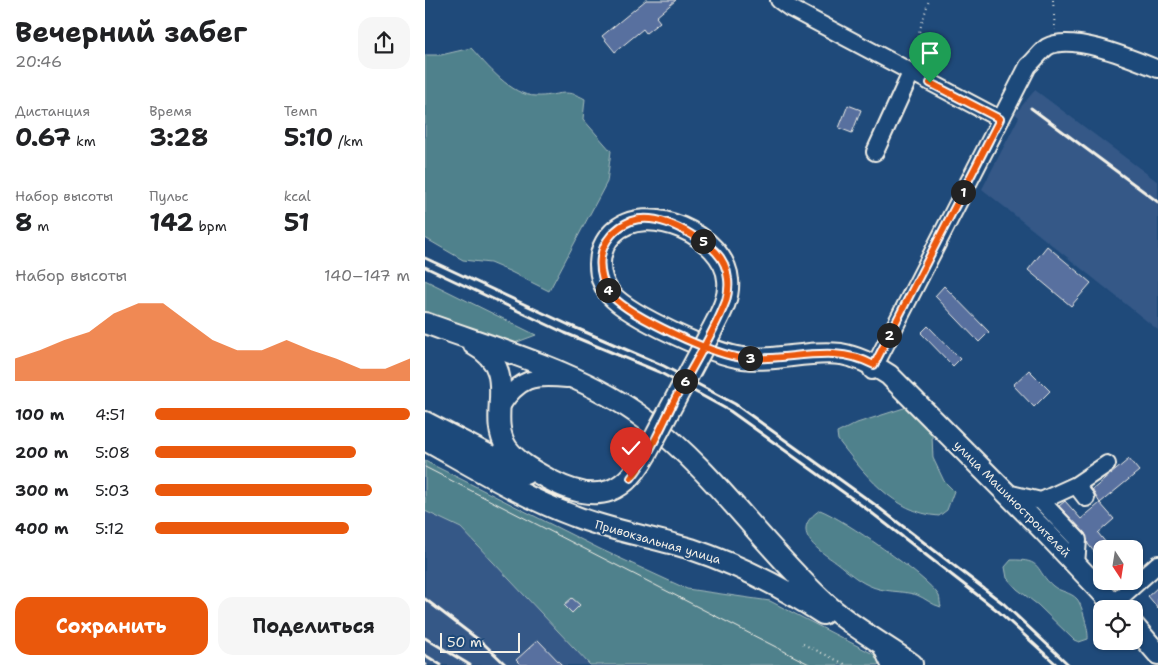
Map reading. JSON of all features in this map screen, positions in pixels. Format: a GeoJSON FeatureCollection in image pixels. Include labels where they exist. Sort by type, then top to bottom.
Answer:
{"type":"FeatureCollection","features":[{"type":"Feature","properties":{"kind":"main road","name":"улица Машиностроителей"},"geometry":{"type":"LineString","coordinates":[[654,446],[714,334],[731,304],[735,288],[732,266],[721,246],[690,226],[655,212],[626,216],[609,228],[603,235],[595,252],[596,279],[607,299],[631,318],[691,349],[723,362],[761,365],[826,360],[873,368],[904,392],[1007,493],[1110,600]]}},
{"type":"Feature","properties":{"kind":"main road"},"geometry":{"type":"LineString","coordinates":[[425,323],[572,379],[645,419],[708,476],[741,515],[821,600],[913,664]]}},
{"type":"Feature","properties":{"kind":"main road"},"geometry":{"type":"LineString","coordinates":[[451,332],[478,346],[496,366],[501,380],[499,424],[502,438],[522,463],[559,484],[582,492],[601,494],[625,483],[654,446]]}},
{"type":"Feature","properties":{"kind":"main road"},"geometry":{"type":"LineString","coordinates":[[425,422],[556,490],[587,500],[609,498],[629,488],[643,472],[654,446]]}},
{"type":"Feature","properties":{"kind":"main road","name":"Привокзальная улица"},"geometry":{"type":"LineString","coordinates":[[425,440],[553,509],[616,530],[690,549],[745,569],[793,594],[887,657],[913,664]]}},
{"type":"Feature","properties":{"kind":"main road"},"geometry":{"type":"LineString","coordinates":[[1143,636],[1158,654]]}},
{"type":"Feature","properties":{"kind":"street"},"geometry":{"type":"LineString","coordinates":[[779,0],[790,8],[915,68],[1000,119]]}},
{"type":"Feature","properties":{"kind":"street"},"geometry":{"type":"LineString","coordinates":[[873,368],[1028,66],[1047,47],[1072,42],[1136,60],[1158,69]]}},
{"type":"Feature","properties":{"kind":"street"},"geometry":{"type":"LineString","coordinates":[[875,152],[915,68]]}},
{"type":"Feature","properties":{"kind":"street"},"geometry":{"type":"LineString","coordinates":[[500,408],[509,393],[525,381],[550,377],[572,379]]}},
{"type":"Feature","properties":{"kind":"street"},"geometry":{"type":"LineString","coordinates":[[1007,493],[1041,501],[1081,491],[1107,464]]}},
{"type":"Feature","properties":{"kind":"street"},"geometry":{"type":"LineString","coordinates":[[1041,501],[1078,540],[1076,564]]}},
{"type":"Feature","properties":{"kind":"street"},"geometry":{"type":"LineString","coordinates":[[1122,600],[1158,564]]}},
{"type":"Feature","properties":{"kind":"path"},"geometry":{"type":"LineString","coordinates":[[915,68],[917,42],[929,0]]}},
{"type":"Feature","properties":{"kind":"path"},"geometry":{"type":"LineString","coordinates":[[1053,0],[1057,45]]}},
{"type":"Feature","properties":{"kind":"path"},"geometry":{"type":"LineString","coordinates":[[803,644],[847,665]]}},
{"type":"Feature","properties":{"kind":"shaded area"},"geometry":{"type":"Polygon","coordinates":[[[1035,90],[1158,182],[1158,330],[982,189],[1019,117],[1015,114],[1035,90]]]}},
{"type":"Feature","properties":{"kind":"shaded area"},"geometry":{"type":"Polygon","coordinates":[[[425,511],[461,528],[590,665],[425,665],[425,511]]]}},
{"type":"Feature","properties":{"kind":"green space"},"geometry":{"type":"Polygon","coordinates":[[[471,48],[492,71],[518,91],[536,96],[566,93],[578,95],[585,99],[583,119],[611,151],[607,182],[549,291],[490,263],[463,260],[425,238],[425,55],[441,55],[471,48]]]}},
{"type":"Feature","properties":{"kind":"green space"},"geometry":{"type":"Polygon","coordinates":[[[425,280],[536,335],[512,344],[425,315],[425,280]]]}},
{"type":"Feature","properties":{"kind":"green space"},"geometry":{"type":"Polygon","coordinates":[[[907,407],[928,424],[932,436],[933,458],[944,481],[954,491],[947,510],[939,516],[922,513],[893,499],[869,477],[838,440],[837,433],[857,423],[907,407]]]}},
{"type":"Feature","properties":{"kind":"green space"},"geometry":{"type":"Polygon","coordinates":[[[425,461],[600,549],[687,589],[770,601],[881,658],[882,665],[590,665],[461,528],[425,511],[425,461]]]}},
{"type":"Feature","properties":{"kind":"green space"},"geometry":{"type":"Polygon","coordinates":[[[820,510],[864,536],[919,576],[939,596],[941,607],[917,595],[874,588],[856,578],[822,552],[809,540],[806,533],[806,525],[820,510]]]}},
{"type":"Feature","properties":{"kind":"green space"},"geometry":{"type":"Polygon","coordinates":[[[1011,560],[1029,561],[1037,567],[1053,586],[1077,599],[1085,618],[1088,639],[1079,642],[1074,640],[1038,605],[1017,589],[1007,578],[1005,567],[1011,560]]]}},
{"type":"Feature","properties":{"kind":"building"},"geometry":{"type":"Polygon","coordinates":[[[646,0],[676,0],[656,17],[660,22],[646,33],[643,29],[615,52],[602,36],[646,0]]]}},
{"type":"Feature","properties":{"kind":"building"},"geometry":{"type":"Polygon","coordinates":[[[848,105],[861,110],[852,133],[839,128],[848,105]]]}},
{"type":"Feature","properties":{"kind":"building"},"geometry":{"type":"Polygon","coordinates":[[[1047,246],[1091,283],[1071,306],[1028,270],[1047,246]]]}},
{"type":"Feature","properties":{"kind":"building"},"geometry":{"type":"Polygon","coordinates":[[[944,286],[989,332],[979,342],[935,296],[944,286]]]}},
{"type":"Feature","properties":{"kind":"building"},"geometry":{"type":"Polygon","coordinates":[[[928,326],[960,359],[953,366],[921,333],[928,326]]]}},
{"type":"Feature","properties":{"kind":"building"},"geometry":{"type":"Polygon","coordinates":[[[1029,370],[1050,391],[1034,407],[1013,385],[1029,370]]]}},
{"type":"Feature","properties":{"kind":"building"},"geometry":{"type":"Polygon","coordinates":[[[1129,459],[1139,471],[1100,503],[1092,490],[1129,459]]]}},
{"type":"Feature","properties":{"kind":"building"},"geometry":{"type":"Polygon","coordinates":[[[1065,501],[1081,519],[1100,503],[1114,519],[1098,533],[1104,540],[1093,540],[1093,551],[1088,544],[1085,533],[1059,506],[1065,501]]]}},
{"type":"Feature","properties":{"kind":"building"},"geometry":{"type":"Polygon","coordinates":[[[1158,587],[1158,608],[1148,596],[1158,587]]]}},
{"type":"Feature","properties":{"kind":"building"},"geometry":{"type":"Polygon","coordinates":[[[572,598],[580,605],[572,613],[564,605],[572,598]]]}},
{"type":"Feature","properties":{"kind":"building"},"geometry":{"type":"Polygon","coordinates":[[[538,640],[562,665],[521,665],[516,660],[538,640]]]}},
{"type":"Feature","properties":{"kind":"tram line"},"geometry":{"type":"LineString","coordinates":[[425,467],[811,665]]}},
{"type":"Feature","properties":{"kind":"railway"},"geometry":{"type":"LineString","coordinates":[[1031,108],[1158,202]]}},
{"type":"Feature","properties":{"kind":"railway"},"geometry":{"type":"LineString","coordinates":[[425,258],[569,325],[662,365],[735,404],[874,504],[1004,604],[1069,665]]}},
{"type":"Feature","properties":{"kind":"railway"},"geometry":{"type":"LineString","coordinates":[[425,267],[565,333],[659,372],[730,411],[868,510],[998,611],[1057,665]]}},
{"type":"Feature","properties":{"kind":"railway"},"geometry":{"type":"LineString","coordinates":[[425,599],[484,644],[506,665]]}},
{"type":"Feature","properties":{"kind":"railway"},"geometry":{"type":"LineString","coordinates":[[425,638],[470,665]]}},
{"type":"Feature","properties":{"kind":"railway"},"geometry":{"type":"LineString","coordinates":[[425,655],[441,665]]}},
{"type":"Feature","properties":{"kind":"route"},"geometry":{"type":"LineString","coordinates":[[631,478],[643,460],[681,389],[711,332],[721,314],[728,295],[729,280],[726,268],[716,250],[687,232],[664,221],[647,218],[636,220],[613,232],[603,248],[600,262],[604,282],[612,295],[635,312],[693,343],[715,352],[725,355],[744,358],[761,359],[827,353],[842,354],[874,365],[1000,119],[930,83]]}}]}
